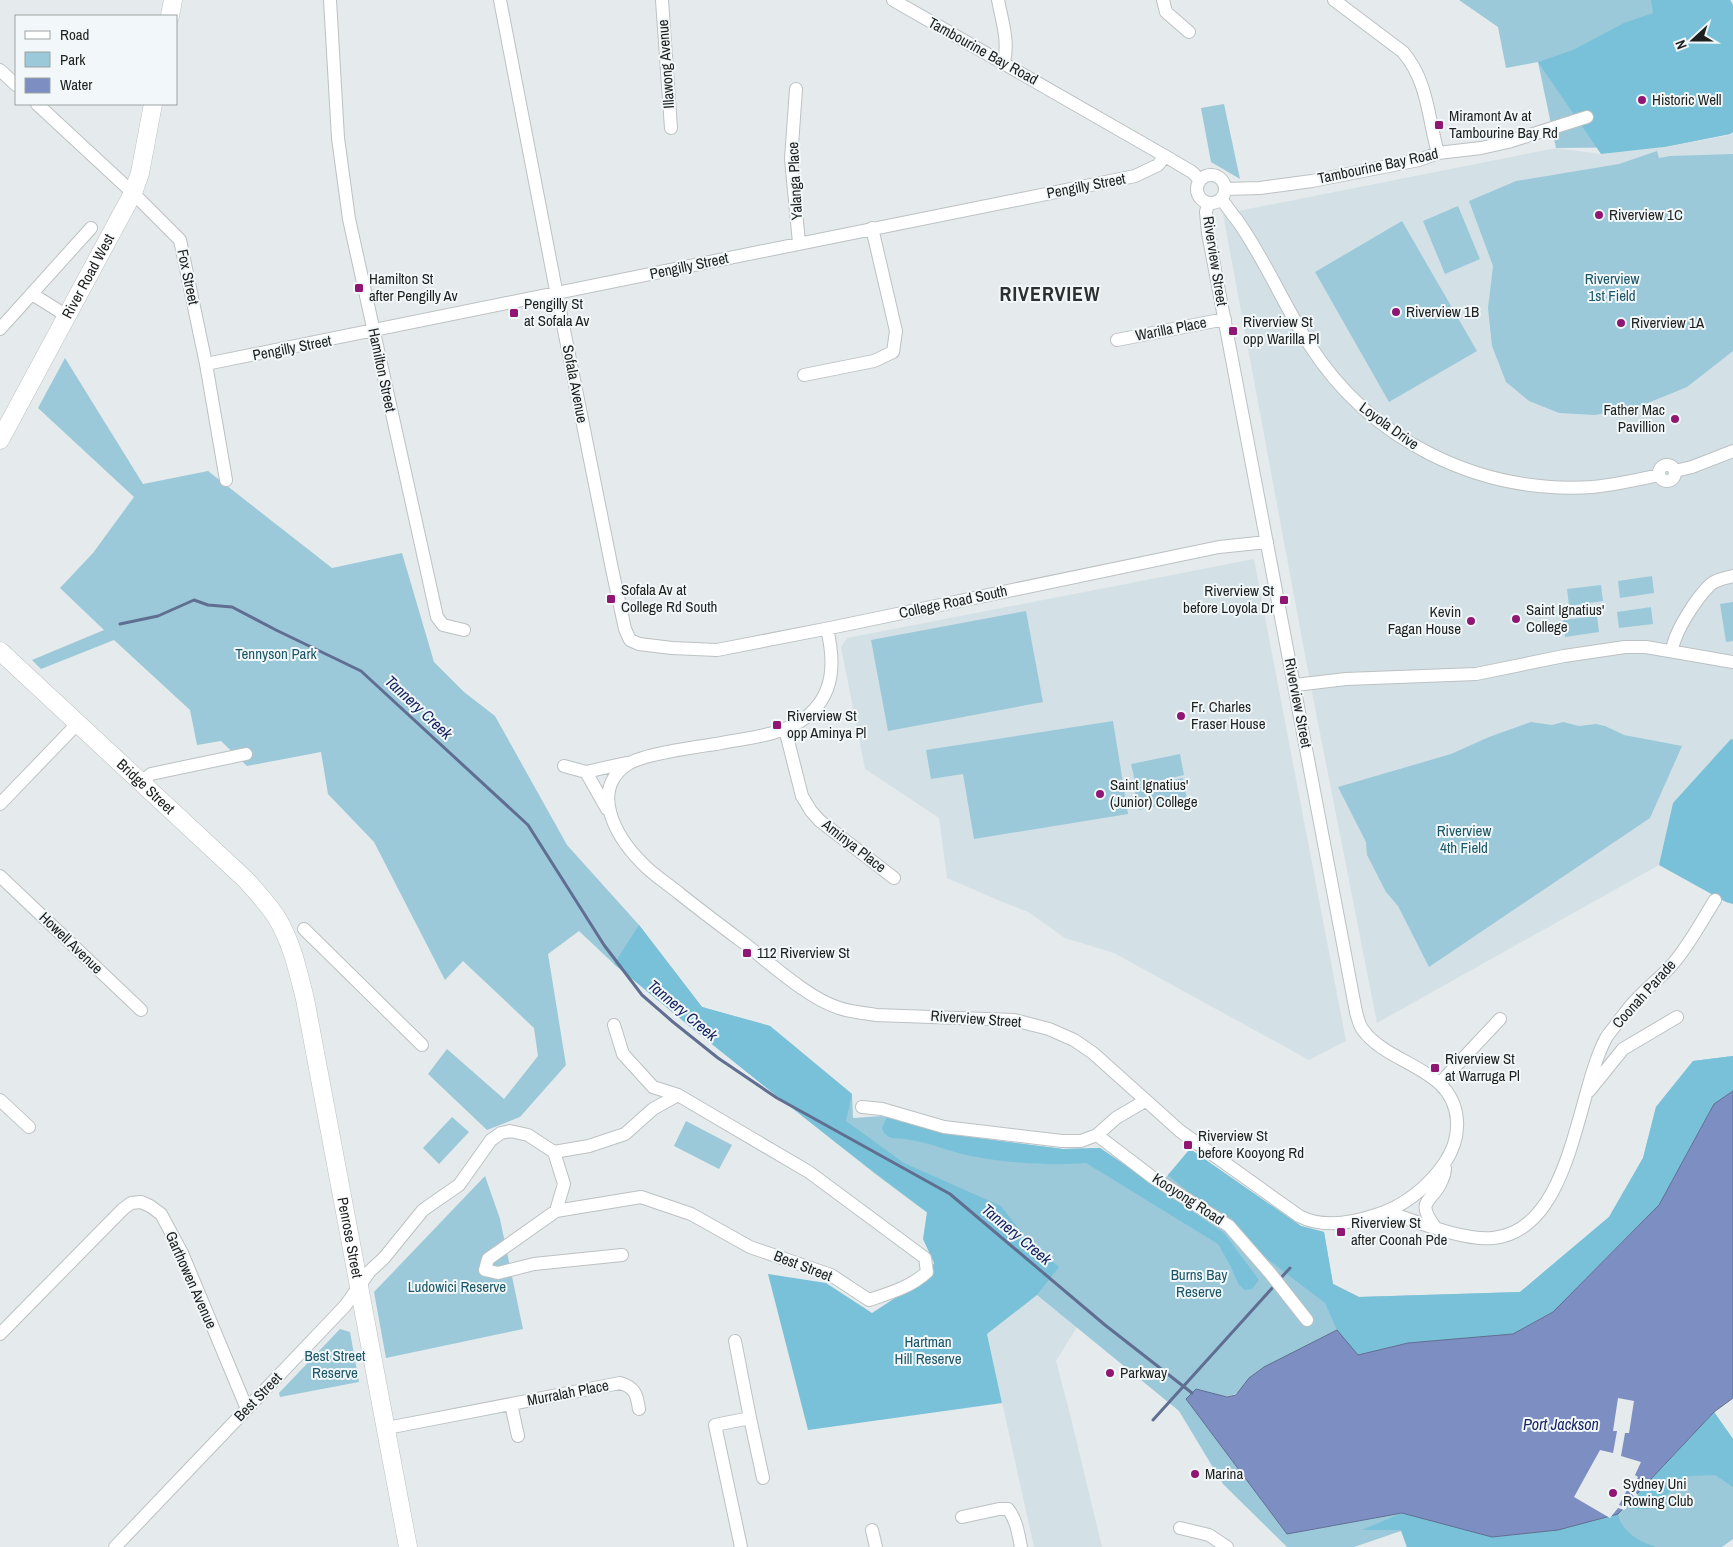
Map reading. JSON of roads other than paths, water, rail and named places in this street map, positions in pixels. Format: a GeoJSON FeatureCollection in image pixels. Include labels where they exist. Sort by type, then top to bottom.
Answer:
{"type":"FeatureCollection","features":[{"type":"Feature","properties":{"kind":"main road"},"geometry":{"type":"LineString","coordinates":[[170,15],[173,0]]}},
{"type":"Feature","properties":{"kind":"main road","name":"River Road West"},"geometry":{"type":"LineString","coordinates":[[0,440],[134,193],[140,173],[153,105]]}},
{"type":"Feature","properties":{"kind":"main road","name":"Bridge Street"},"geometry":{"type":"LineString","coordinates":[[0,651],[244,879],[272,911],[283,929]]}},
{"type":"Feature","properties":{"kind":"main road","name":"Penrose Street"},"geometry":{"type":"LineString","coordinates":[[283,929],[295,959],[304,999],[387,1428],[408,1547]]}},
{"type":"Feature","properties":{"kind":"street","name":"Hamilton Street"},"geometry":{"type":"LineString","coordinates":[[330,0],[342,174],[373,332],[436,617],[443,625],[464,630]]}},
{"type":"Feature","properties":{"kind":"street","name":"Sofala Avenue"},"geometry":{"type":"LineString","coordinates":[[500,0],[556,294],[624,630],[630,640],[639,644]]}},
{"type":"Feature","properties":{"kind":"street","name":"Illawong Avenue"},"geometry":{"type":"LineString","coordinates":[[662,0],[671,128]]}},
{"type":"Feature","properties":{"kind":"street","name":"Tambourine Bay Road"},"geometry":{"type":"LineString","coordinates":[[893,0],[1166,156],[1192,172],[1200,180]]}},
{"type":"Feature","properties":{"kind":"street"},"geometry":{"type":"LineString","coordinates":[[998,0],[1005,34],[1006,54],[1004,62]]}},
{"type":"Feature","properties":{"kind":"street"},"geometry":{"type":"LineString","coordinates":[[1163,0],[1166,12],[1189,32]]}},
{"type":"Feature","properties":{"kind":"street"},"geometry":{"type":"LineString","coordinates":[[1334,0],[1403,52],[1411,62],[1425,95],[1438,153]]}},
{"type":"Feature","properties":{"kind":"street"},"geometry":{"type":"LineString","coordinates":[[0,70],[15,84]]}},
{"type":"Feature","properties":{"kind":"street","name":"Yalanga Place"},"geometry":{"type":"LineString","coordinates":[[796,89],[791,159],[799,243]]}},
{"type":"Feature","properties":{"kind":"street","name":"Fox Street"},"geometry":{"type":"LineString","coordinates":[[38,105],[134,193],[180,240],[206,364],[226,480]]}},
{"type":"Feature","properties":{"kind":"street","name":"Tambourine Bay Road"},"geometry":{"type":"LineString","coordinates":[[1218,197],[1419,160],[1438,153],[1481,148],[1508,142],[1588,117]]}},
{"type":"Feature","properties":{"kind":"street","name":"Pengilly Street"},"geometry":{"type":"LineString","coordinates":[[206,364],[373,332],[872,228],[1135,176],[1158,166],[1166,156]]}},
{"type":"Feature","properties":{"kind":"street"},"geometry":{"type":"LineString","coordinates":[[1208,175],[1216,176],[1222,181],[1218,197],[1198,196],[1197,187],[1200,180],[1208,175]]}},
{"type":"Feature","properties":{"kind":"street","name":"Riverview Street"},"geometry":{"type":"LineString","coordinates":[[1218,197],[1206,220],[1295,685],[1350,986],[1359,1023],[1364,1031],[1380,1045],[1440,1083],[1452,1100],[1457,1117],[1456,1136],[1442,1180],[1427,1200],[1425,1212],[1435,1227]]}},
{"type":"Feature","properties":{"kind":"street","name":"Loyola Drive"},"geometry":{"type":"LineString","coordinates":[[1218,197],[1244,230],[1299,327],[1331,376],[1365,411],[1405,440],[1430,455],[1470,471],[1500,480],[1529,485],[1592,487],[1658,475],[1662,480],[1667,481],[1674,477],[1675,471],[1733,452]]}},
{"type":"Feature","properties":{"kind":"street"},"geometry":{"type":"LineString","coordinates":[[0,329],[91,228]]}},
{"type":"Feature","properties":{"kind":"street"},"geometry":{"type":"LineString","coordinates":[[804,375],[874,361],[893,352],[896,331],[872,228]]}},
{"type":"Feature","properties":{"kind":"street"},"geometry":{"type":"LineString","coordinates":[[32,294],[67,316]]}},
{"type":"Feature","properties":{"kind":"street","name":"Warilla Place"},"geometry":{"type":"LineString","coordinates":[[1117,340],[1225,319]]}},
{"type":"Feature","properties":{"kind":"street","name":"College Road South"},"geometry":{"type":"LineString","coordinates":[[639,644],[717,650],[1203,550],[1267,542]]}},
{"type":"Feature","properties":{"kind":"street"},"geometry":{"type":"LineString","coordinates":[[1672,651],[1673,642],[1680,625],[1712,583],[1733,576]]}},
{"type":"Feature","properties":{"kind":"street"},"geometry":{"type":"LineString","coordinates":[[564,766],[586,772],[785,729],[813,711],[829,685],[833,662],[827,628]]}},
{"type":"Feature","properties":{"kind":"street"},"geometry":{"type":"LineString","coordinates":[[1295,685],[1346,679],[1476,674],[1564,656],[1625,647],[1646,647],[1733,662]]}},
{"type":"Feature","properties":{"kind":"street"},"geometry":{"type":"LineString","coordinates":[[0,804],[78,723]]}},
{"type":"Feature","properties":{"kind":"street","name":"Aminya Place"},"geometry":{"type":"LineString","coordinates":[[785,729],[802,796],[811,811],[820,821],[894,878]]}},
{"type":"Feature","properties":{"kind":"street"},"geometry":{"type":"LineString","coordinates":[[141,782],[151,774],[246,754]]}},
{"type":"Feature","properties":{"kind":"street","name":"Riverview Street"},"geometry":{"type":"LineString","coordinates":[[610,816],[608,804],[610,786],[619,770],[629,762]]}},
{"type":"Feature","properties":{"kind":"street","name":"Riverview Street"},"geometry":{"type":"LineString","coordinates":[[586,772],[620,835],[642,864],[768,962],[827,1004],[857,1013],[1001,1019],[1032,1023],[1074,1040],[1093,1053],[1192,1140],[1307,1220],[1330,1224],[1355,1221],[1387,1212],[1420,1191],[1438,1173],[1448,1158]]}},
{"type":"Feature","properties":{"kind":"street","name":"Howell Avenue"},"geometry":{"type":"LineString","coordinates":[[0,876],[141,1010]]}},
{"type":"Feature","properties":{"kind":"street","name":"Coonah Parade"},"geometry":{"type":"LineString","coordinates":[[1387,1212],[1471,1236],[1492,1238],[1509,1234],[1536,1217],[1543,1208],[1563,1170],[1592,1071],[1606,1038],[1635,1001],[1671,966],[1691,940],[1715,900]]}},
{"type":"Feature","properties":{"kind":"street"},"geometry":{"type":"LineString","coordinates":[[304,928],[422,1045]]}},
{"type":"Feature","properties":{"kind":"street","name":"Coonah Parade"},"geometry":{"type":"LineString","coordinates":[[1586,1095],[1622,1049],[1677,1017]]}},
{"type":"Feature","properties":{"kind":"street"},"geometry":{"type":"LineString","coordinates":[[1440,1083],[1500,1019]]}},
{"type":"Feature","properties":{"kind":"street"},"geometry":{"type":"LineString","coordinates":[[614,1025],[623,1054],[629,1061],[653,1087],[678,1095]]}},
{"type":"Feature","properties":{"kind":"street"},"geometry":{"type":"LineString","coordinates":[[556,1211],[564,1184],[554,1152],[588,1146],[625,1134],[653,1109],[678,1095]]}},
{"type":"Feature","properties":{"kind":"street","name":"Best Street"},"geometry":{"type":"LineString","coordinates":[[622,1255],[534,1264],[498,1273],[485,1270],[488,1259],[556,1211],[641,1197],[691,1214],[750,1247],[831,1275],[869,1300],[903,1288],[918,1280],[927,1272],[925,1258],[809,1172],[678,1095]]}},
{"type":"Feature","properties":{"kind":"street"},"geometry":{"type":"LineString","coordinates":[[0,1100],[29,1128]]}},
{"type":"Feature","properties":{"kind":"street"},"geometry":{"type":"LineString","coordinates":[[862,1107],[882,1109],[944,1127],[1062,1141],[1081,1141],[1097,1135],[1116,1118],[1146,1101]]}},
{"type":"Feature","properties":{"kind":"street","name":"Best Street"},"geometry":{"type":"LineString","coordinates":[[117,1546],[345,1306],[370,1271],[384,1258],[423,1210],[459,1185],[492,1140],[501,1133],[510,1131],[528,1134],[554,1152]]}},
{"type":"Feature","properties":{"kind":"street","name":"Kooyong Road"},"geometry":{"type":"LineString","coordinates":[[1097,1135],[1152,1177],[1230,1226],[1307,1320]]}},
{"type":"Feature","properties":{"kind":"street","name":"Garthowen Avenue"},"geometry":{"type":"LineString","coordinates":[[0,1334],[123,1209],[131,1203],[140,1202],[161,1214],[182,1253],[246,1409]]}},
{"type":"Feature","properties":{"kind":"street"},"geometry":{"type":"LineString","coordinates":[[734,1341],[763,1478]]}},
{"type":"Feature","properties":{"kind":"street","name":"Murralah Place"},"geometry":{"type":"LineString","coordinates":[[387,1428],[620,1383],[628,1385],[634,1390],[638,1398],[639,1409]]}},
{"type":"Feature","properties":{"kind":"street","name":"Murralah Place"},"geometry":{"type":"LineString","coordinates":[[511,1404],[518,1436]]}},
{"type":"Feature","properties":{"kind":"street"},"geometry":{"type":"LineString","coordinates":[[741,1547],[715,1426],[750,1418]]}},
{"type":"Feature","properties":{"kind":"street"},"geometry":{"type":"LineString","coordinates":[[962,1517],[1008,1509],[1017,1525],[1021,1547]]}},
{"type":"Feature","properties":{"kind":"street"},"geometry":{"type":"LineString","coordinates":[[1180,1528],[1209,1535],[1227,1547]]}},
{"type":"Feature","properties":{"kind":"street"},"geometry":{"type":"LineString","coordinates":[[872,1530],[876,1547]]}},
{"type":"Feature","properties":{"kind":"water","name":"Port Jackson"},"geometry":{"type":"Polygon","coordinates":[[[1733,1091],[1733,1398],[1714,1412],[1618,1514],[1558,1530],[1492,1537],[1402,1513],[1287,1534],[1186,1399],[1196,1389],[1227,1397],[1236,1395],[1249,1378],[1264,1367],[1337,1330],[1358,1355],[1408,1343],[1513,1334],[1553,1312],[1659,1205],[1714,1104],[1733,1091]]]}},
{"type":"Feature","properties":{"kind":"waterway","name":"Tannery Creek"},"geometry":{"type":"LineString","coordinates":[[120,624],[158,616],[194,600],[208,605],[232,607],[361,671],[528,825],[604,945],[642,995],[673,1022],[718,1058],[777,1098],[950,1194],[1105,1325],[1192,1393]]}},
{"type":"Feature","properties":{"kind":"waterway"},"geometry":{"type":"LineString","coordinates":[[1279,1280],[1290,1268]]}},
{"type":"Feature","properties":{"kind":"waterway"},"geometry":{"type":"LineString","coordinates":[[1153,1420],[1275,1285]]}},
{"type":"Feature","properties":{"kind":"place","name":"Historic Well"},"geometry":{"type":"Point","coordinates":[1642,100]}},
{"type":"Feature","properties":{"kind":"place","name":"Miramont Av at Tambourine Bay Rd"},"geometry":{"type":"Point","coordinates":[1439,125]}},
{"type":"Feature","properties":{"kind":"place","name":"Riverview 1C"},"geometry":{"type":"Point","coordinates":[1599,215]}},
{"type":"Feature","properties":{"kind":"place","name":"Hamilton St after Pengilly Av"},"geometry":{"type":"Point","coordinates":[359,288]}},
{"type":"Feature","properties":{"kind":"place","name":"Riverview 1B"},"geometry":{"type":"Point","coordinates":[1396,312]}},
{"type":"Feature","properties":{"kind":"place","name":"Pengilly St at Sofala Av"},"geometry":{"type":"Point","coordinates":[514,313]}},
{"type":"Feature","properties":{"kind":"place","name":"Riverview 1A"},"geometry":{"type":"Point","coordinates":[1621,323]}},
{"type":"Feature","properties":{"kind":"place","name":"Riverview St opp Warilla Pl"},"geometry":{"type":"Point","coordinates":[1233,331]}},
{"type":"Feature","properties":{"kind":"place","name":"Father Mac Pavillion"},"geometry":{"type":"Point","coordinates":[1675,419]}},
{"type":"Feature","properties":{"kind":"place","name":"Sofala Av at College Rd South"},"geometry":{"type":"Point","coordinates":[611,599]}},
{"type":"Feature","properties":{"kind":"place","name":"Riverview St before Loyola Dr"},"geometry":{"type":"Point","coordinates":[1284,600]}},
{"type":"Feature","properties":{"kind":"place","name":"Saint Ignatius' College"},"geometry":{"type":"Point","coordinates":[1516,619]}},
{"type":"Feature","properties":{"kind":"place","name":"Kevin Fagan House"},"geometry":{"type":"Point","coordinates":[1471,621]}},
{"type":"Feature","properties":{"kind":"place","name":"Fr. Charles Fraser House"},"geometry":{"type":"Point","coordinates":[1181,716]}},
{"type":"Feature","properties":{"kind":"place","name":"Riverview St opp Aminya Pl"},"geometry":{"type":"Point","coordinates":[777,725]}},
{"type":"Feature","properties":{"kind":"place","name":"Saint Ignatius' (Junior) College"},"geometry":{"type":"Point","coordinates":[1100,794]}},
{"type":"Feature","properties":{"kind":"place","name":"112 Riverview St"},"geometry":{"type":"Point","coordinates":[747,953]}},
{"type":"Feature","properties":{"kind":"place","name":"Riverview St at Warruga Pl"},"geometry":{"type":"Point","coordinates":[1435,1068]}},
{"type":"Feature","properties":{"kind":"place","name":"Riverview St before Kooyong Rd"},"geometry":{"type":"Point","coordinates":[1188,1145]}},
{"type":"Feature","properties":{"kind":"place","name":"Riverview St after Coonah Pde"},"geometry":{"type":"Point","coordinates":[1341,1232]}},
{"type":"Feature","properties":{"kind":"place","name":"Parkway"},"geometry":{"type":"Point","coordinates":[1110,1373]}},
{"type":"Feature","properties":{"kind":"place","name":"Marina"},"geometry":{"type":"Point","coordinates":[1195,1474]}},
{"type":"Feature","properties":{"kind":"place","name":"Sydney Uni Rowing Club"},"geometry":{"type":"Point","coordinates":[1613,1493]}},
{"type":"Feature","properties":{"kind":"district","name":"RIVERVIEW"},"geometry":{"type":"Point","coordinates":[1050,294]}},
{"type":"Feature","properties":{"kind":"park label","name":"Riverview 1st Field"},"geometry":{"type":"Point","coordinates":[1612,288]}},
{"type":"Feature","properties":{"kind":"park label","name":"Tennyson Park"},"geometry":{"type":"Point","coordinates":[276,654]}},
{"type":"Feature","properties":{"kind":"park label","name":"Riverview 4th Field"},"geometry":{"type":"Point","coordinates":[1464,840]}},
{"type":"Feature","properties":{"kind":"park label","name":"Burns Bay Reserve"},"geometry":{"type":"Point","coordinates":[1199,1284]}},
{"type":"Feature","properties":{"kind":"park label","name":"Ludowici Reserve"},"geometry":{"type":"Point","coordinates":[457,1287]}},
{"type":"Feature","properties":{"kind":"park label","name":"Hartman Hill Reserve"},"geometry":{"type":"Point","coordinates":[928,1350]}},
{"type":"Feature","properties":{"kind":"park label","name":"Best Street Reserve"},"geometry":{"type":"Point","coordinates":[335,1364]}}]}
